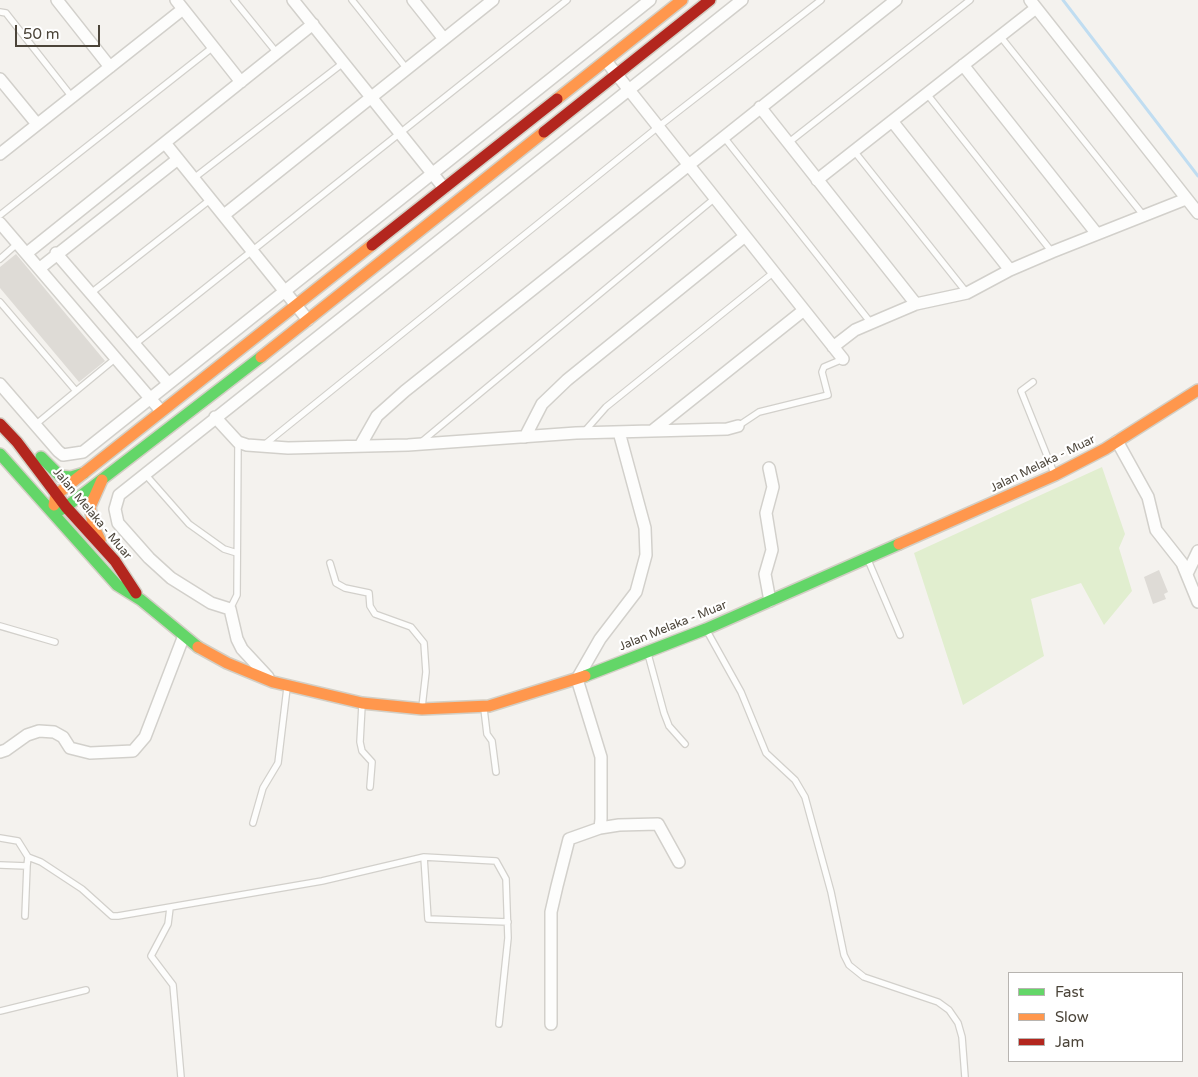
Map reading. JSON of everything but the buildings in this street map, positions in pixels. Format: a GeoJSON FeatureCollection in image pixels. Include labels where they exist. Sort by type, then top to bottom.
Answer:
{"type":"FeatureCollection","features":[{"type":"Feature","properties":{"kind":"main road"},"geometry":{"type":"LineString","coordinates":[[49,519],[56,495],[682,0]]}},
{"type":"Feature","properties":{"kind":"main road"},"geometry":{"type":"LineString","coordinates":[[49,519],[66,508],[308,320],[710,0]]}},
{"type":"Feature","properties":{"kind":"main road","name":"Jalan Melaka - Muar"},"geometry":{"type":"LineString","coordinates":[[0,455],[49,519],[117,585],[140,600],[187,640],[226,663],[273,682],[362,703],[422,709],[484,706],[517,699],[577,679],[706,629],[1056,475],[1118,441],[1198,390]]}},
{"type":"Feature","properties":{"kind":"main road"},"geometry":{"type":"LineString","coordinates":[[0,409],[52,470],[60,476],[71,477],[84,473]]}},
{"type":"Feature","properties":{"kind":"main road","name":"Jalan Melaka - Muar"},"geometry":{"type":"LineString","coordinates":[[0,424],[17,442],[66,508],[104,549],[140,600]]}},
{"type":"Feature","properties":{"kind":"main road"},"geometry":{"type":"LineString","coordinates":[[0,472],[10,479],[49,519]]}},
{"type":"Feature","properties":{"kind":"main road"},"geometry":{"type":"LineString","coordinates":[[102,480],[94,494],[90,507],[93,525],[104,549]]}},
{"type":"Feature","properties":{"kind":"main road"},"geometry":{"type":"LineString","coordinates":[[77,559],[109,592],[134,610],[187,640]]}},
{"type":"Feature","properties":{"kind":"street"},"geometry":{"type":"LineString","coordinates":[[56,0],[110,67]]}},
{"type":"Feature","properties":{"kind":"street"},"geometry":{"type":"LineString","coordinates":[[293,0],[444,188]]}},
{"type":"Feature","properties":{"kind":"street"},"geometry":{"type":"LineString","coordinates":[[224,215],[493,0]]}},
{"type":"Feature","properties":{"kind":"street"},"geometry":{"type":"LineString","coordinates":[[0,384],[58,451],[63,455],[74,455],[83,452],[650,0]]}},
{"type":"Feature","properties":{"kind":"street"},"geometry":{"type":"LineString","coordinates":[[273,682],[242,649],[233,628],[230,610],[211,603],[171,578],[149,558],[118,522],[115,509],[119,495],[742,0]]}},
{"type":"Feature","properties":{"kind":"street"},"geometry":{"type":"LineString","coordinates":[[360,446],[377,416],[390,404],[723,136],[896,0]]}},
{"type":"Feature","properties":{"kind":"street"},"geometry":{"type":"LineString","coordinates":[[415,1],[444,39]]}},
{"type":"Feature","properties":{"kind":"street"},"geometry":{"type":"LineString","coordinates":[[0,154],[110,67],[179,4],[241,82]]}},
{"type":"Feature","properties":{"kind":"street"},"geometry":{"type":"LineString","coordinates":[[817,180],[1000,36],[1033,4],[1198,213]]}},
{"type":"Feature","properties":{"kind":"street"},"geometry":{"type":"LineString","coordinates":[[27,254],[313,24]]}},
{"type":"Feature","properties":{"kind":"street"},"geometry":{"type":"LineString","coordinates":[[606,61],[843,359]]}},
{"type":"Feature","properties":{"kind":"street"},"geometry":{"type":"LineString","coordinates":[[963,65],[1096,234]]}},
{"type":"Feature","properties":{"kind":"street"},"geometry":{"type":"LineString","coordinates":[[0,79],[37,124]]}},
{"type":"Feature","properties":{"kind":"street"},"geometry":{"type":"LineString","coordinates":[[760,107],[916,304]]}},
{"type":"Feature","properties":{"kind":"street"},"geometry":{"type":"LineString","coordinates":[[892,121],[1010,270]]}},
{"type":"Feature","properties":{"kind":"street"},"geometry":{"type":"LineString","coordinates":[[165,142],[308,320]]}},
{"type":"Feature","properties":{"kind":"street"},"geometry":{"type":"LineString","coordinates":[[40,268],[178,159]]}},
{"type":"Feature","properties":{"kind":"street"},"geometry":{"type":"LineString","coordinates":[[833,347],[854,330],[916,304],[967,294],[1010,270],[1186,199]]}},
{"type":"Feature","properties":{"kind":"street"},"geometry":{"type":"LineString","coordinates":[[0,223],[161,411]]}},
{"type":"Feature","properties":{"kind":"street"},"geometry":{"type":"LineString","coordinates":[[525,437],[542,404],[568,380],[745,236]]}},
{"type":"Feature","properties":{"kind":"street"},"geometry":{"type":"LineString","coordinates":[[56,254],[168,383]]}},
{"type":"Feature","properties":{"kind":"street"},"geometry":{"type":"LineString","coordinates":[[652,431],[804,310]]}},
{"type":"Feature","properties":{"kind":"street"},"geometry":{"type":"LineString","coordinates":[[192,410],[205,425]]}},
{"type":"Feature","properties":{"kind":"street"},"geometry":{"type":"LineString","coordinates":[[215,418],[238,442],[262,446],[418,444],[582,433],[727,429],[738,426]]}},
{"type":"Feature","properties":{"kind":"street"},"geometry":{"type":"LineString","coordinates":[[600,828],[601,757],[577,679],[600,639],[636,592],[646,554],[645,528],[619,432]]}},
{"type":"Feature","properties":{"kind":"street"},"geometry":{"type":"LineString","coordinates":[[1118,441],[1148,497],[1156,530],[1182,562],[1198,602]]}},
{"type":"Feature","properties":{"kind":"street"},"geometry":{"type":"LineString","coordinates":[[0,455],[17,442]]}},
{"type":"Feature","properties":{"kind":"street"},"geometry":{"type":"LineString","coordinates":[[769,468],[773,487],[766,513],[772,550],[765,574],[770,601]]}},
{"type":"Feature","properties":{"kind":"street"},"geometry":{"type":"LineString","coordinates":[[1187,574],[1198,551]]}},
{"type":"Feature","properties":{"kind":"street"},"geometry":{"type":"LineString","coordinates":[[0,752],[6,750],[27,735],[39,731],[54,732],[63,737],[70,748],[90,754],[132,751],[145,738],[187,640]]}},
{"type":"Feature","properties":{"kind":"street"},"geometry":{"type":"LineString","coordinates":[[551,1024],[552,912],[569,839],[600,828],[619,825],[658,824],[679,862]]}},
{"type":"Feature","properties":{"kind":"lane"},"geometry":{"type":"LineString","coordinates":[[234,0],[277,53]]}},
{"type":"Feature","properties":{"kind":"lane"},"geometry":{"type":"LineString","coordinates":[[352,0],[407,69]]}},
{"type":"Feature","properties":{"kind":"lane"},"geometry":{"type":"LineString","coordinates":[[135,344],[567,0]]}},
{"type":"Feature","properties":{"kind":"lane"},"geometry":{"type":"LineString","coordinates":[[262,446],[658,127],[821,0]]}},
{"type":"Feature","properties":{"kind":"lane"},"geometry":{"type":"LineString","coordinates":[[788,143],[970,0]]}},
{"type":"Feature","properties":{"kind":"lane"},"geometry":{"type":"LineString","coordinates":[[0,12],[6,12],[72,97]]}},
{"type":"Feature","properties":{"kind":"lane"},"geometry":{"type":"LineString","coordinates":[[1000,36],[1144,216]]}},
{"type":"Feature","properties":{"kind":"lane"},"geometry":{"type":"LineString","coordinates":[[0,215],[213,47]]}},
{"type":"Feature","properties":{"kind":"lane"},"geometry":{"type":"LineString","coordinates":[[194,178],[343,63]]}},
{"type":"Feature","properties":{"kind":"lane"},"geometry":{"type":"LineString","coordinates":[[926,94],[1052,252]]}},
{"type":"Feature","properties":{"kind":"lane"},"geometry":{"type":"LineString","coordinates":[[723,136],[871,323]]}},
{"type":"Feature","properties":{"kind":"lane"},"geometry":{"type":"LineString","coordinates":[[854,151],[967,294]]}},
{"type":"Feature","properties":{"kind":"lane"},"geometry":{"type":"LineString","coordinates":[[418,444],[715,198]]}},
{"type":"Feature","properties":{"kind":"lane"},"geometry":{"type":"LineString","coordinates":[[91,293],[211,199]]}},
{"type":"Feature","properties":{"kind":"lane"},"geometry":{"type":"LineString","coordinates":[[0,260],[18,243]]}},
{"type":"Feature","properties":{"kind":"lane"},"geometry":{"type":"LineString","coordinates":[[582,433],[606,407],[774,272]]}},
{"type":"Feature","properties":{"kind":"lane"},"geometry":{"type":"LineString","coordinates":[[0,302],[76,391]]}},
{"type":"Feature","properties":{"kind":"lane"},"geometry":{"type":"LineString","coordinates":[[35,425],[116,358]]}},
{"type":"Feature","properties":{"kind":"lane"},"geometry":{"type":"LineString","coordinates":[[738,426],[759,412],[828,395],[822,372],[824,367],[843,359]]}},
{"type":"Feature","properties":{"kind":"lane"},"geometry":{"type":"LineString","coordinates":[[1033,382],[1021,391],[1056,475]]}},
{"type":"Feature","properties":{"kind":"lane"},"geometry":{"type":"LineString","coordinates":[[230,610],[237,595],[238,442]]}},
{"type":"Feature","properties":{"kind":"lane"},"geometry":{"type":"LineString","coordinates":[[145,474],[189,524],[224,549],[237,553]]}},
{"type":"Feature","properties":{"kind":"lane"},"geometry":{"type":"LineString","coordinates":[[867,558],[900,635]]}},
{"type":"Feature","properties":{"kind":"lane"},"geometry":{"type":"LineString","coordinates":[[330,563],[336,583],[345,588],[369,593],[370,606],[375,614],[411,627],[424,643],[426,672],[422,709]]}},
{"type":"Feature","properties":{"kind":"lane"},"geometry":{"type":"LineString","coordinates":[[0,626],[55,642]]}},
{"type":"Feature","properties":{"kind":"lane"},"geometry":{"type":"LineString","coordinates":[[706,629],[742,692],[766,753],[795,780],[805,797],[831,892],[844,955],[849,966],[864,978],[938,1002],[949,1010],[958,1023],[962,1036],[965,1077]]}},
{"type":"Feature","properties":{"kind":"lane"},"geometry":{"type":"LineString","coordinates":[[647,652],[669,726],[685,744]]}},
{"type":"Feature","properties":{"kind":"lane"},"geometry":{"type":"LineString","coordinates":[[253,823],[264,788],[278,764],[288,686]]}},
{"type":"Feature","properties":{"kind":"lane"},"geometry":{"type":"LineString","coordinates":[[362,703],[360,742],[362,751],[372,762],[370,787]]}},
{"type":"Feature","properties":{"kind":"lane"},"geometry":{"type":"LineString","coordinates":[[484,706],[485,727],[492,741],[496,772]]}},
{"type":"Feature","properties":{"kind":"lane"},"geometry":{"type":"LineString","coordinates":[[0,838],[18,841],[28,857],[40,862],[82,889],[112,916],[170,908],[322,881],[424,858],[496,861],[506,879],[508,922],[499,1024]]}},
{"type":"Feature","properties":{"kind":"lane"},"geometry":{"type":"LineString","coordinates":[[25,916],[28,857]]}},
{"type":"Feature","properties":{"kind":"lane"},"geometry":{"type":"LineString","coordinates":[[424,858],[428,919],[508,922]]}},
{"type":"Feature","properties":{"kind":"lane"},"geometry":{"type":"LineString","coordinates":[[0,865],[27,866]]}},
{"type":"Feature","properties":{"kind":"lane"},"geometry":{"type":"LineString","coordinates":[[170,908],[168,924],[151,956],[173,985],[181,1077]]}},
{"type":"Feature","properties":{"kind":"lane"},"geometry":{"type":"LineString","coordinates":[[0,1011],[86,990]]}},
{"type":"Feature","properties":{"kind":"green space"},"geometry":{"type":"Polygon","coordinates":[[[1102,467],[1125,534],[1119,548],[1132,591],[1104,625],[1081,583],[1031,599],[1044,656],[963,705],[914,553],[1102,467]]]}},
{"type":"Feature","properties":{"kind":"waterway"},"geometry":{"type":"LineString","coordinates":[[1063,0],[1198,176]]}},
{"type":"Feature","properties":{"kind":"traffic: fast"},"geometry":{"type":"LineString","coordinates":[[56,512],[66,507],[261,357]]}},
{"type":"Feature","properties":{"kind":"traffic: fast"},"geometry":{"type":"LineString","coordinates":[[0,454],[117,585],[141,600],[198,647]]}},
{"type":"Feature","properties":{"kind":"traffic: fast"},"geometry":{"type":"LineString","coordinates":[[41,457],[60,476],[71,477],[84,473]]}},
{"type":"Feature","properties":{"kind":"traffic: fast"},"geometry":{"type":"LineString","coordinates":[[585,676],[706,629],[899,544]]}},
{"type":"Feature","properties":{"kind":"traffic: slow"},"geometry":{"type":"LineString","coordinates":[[557,99],[682,0]]}},
{"type":"Feature","properties":{"kind":"traffic: slow"},"geometry":{"type":"LineString","coordinates":[[261,357],[544,132]]}},
{"type":"Feature","properties":{"kind":"traffic: slow"},"geometry":{"type":"LineString","coordinates":[[54,505],[56,495],[372,245]]}},
{"type":"Feature","properties":{"kind":"traffic: slow"},"geometry":{"type":"LineString","coordinates":[[899,544],[1055,475],[1105,449],[1198,390]]}},
{"type":"Feature","properties":{"kind":"traffic: slow"},"geometry":{"type":"LineString","coordinates":[[100,540],[93,525],[90,507],[102,480]]}},
{"type":"Feature","properties":{"kind":"traffic: slow"},"geometry":{"type":"LineString","coordinates":[[198,647],[227,663],[273,682],[362,703],[422,709],[489,706],[585,676]]}},
{"type":"Feature","properties":{"kind":"traffic: jam"},"geometry":{"type":"LineString","coordinates":[[544,132],[710,0]]}},
{"type":"Feature","properties":{"kind":"traffic: jam"},"geometry":{"type":"LineString","coordinates":[[372,245],[557,99]]}},
{"type":"Feature","properties":{"kind":"traffic: jam"},"geometry":{"type":"LineString","coordinates":[[0,424],[17,442],[66,507],[115,561],[136,593]]}}]}
